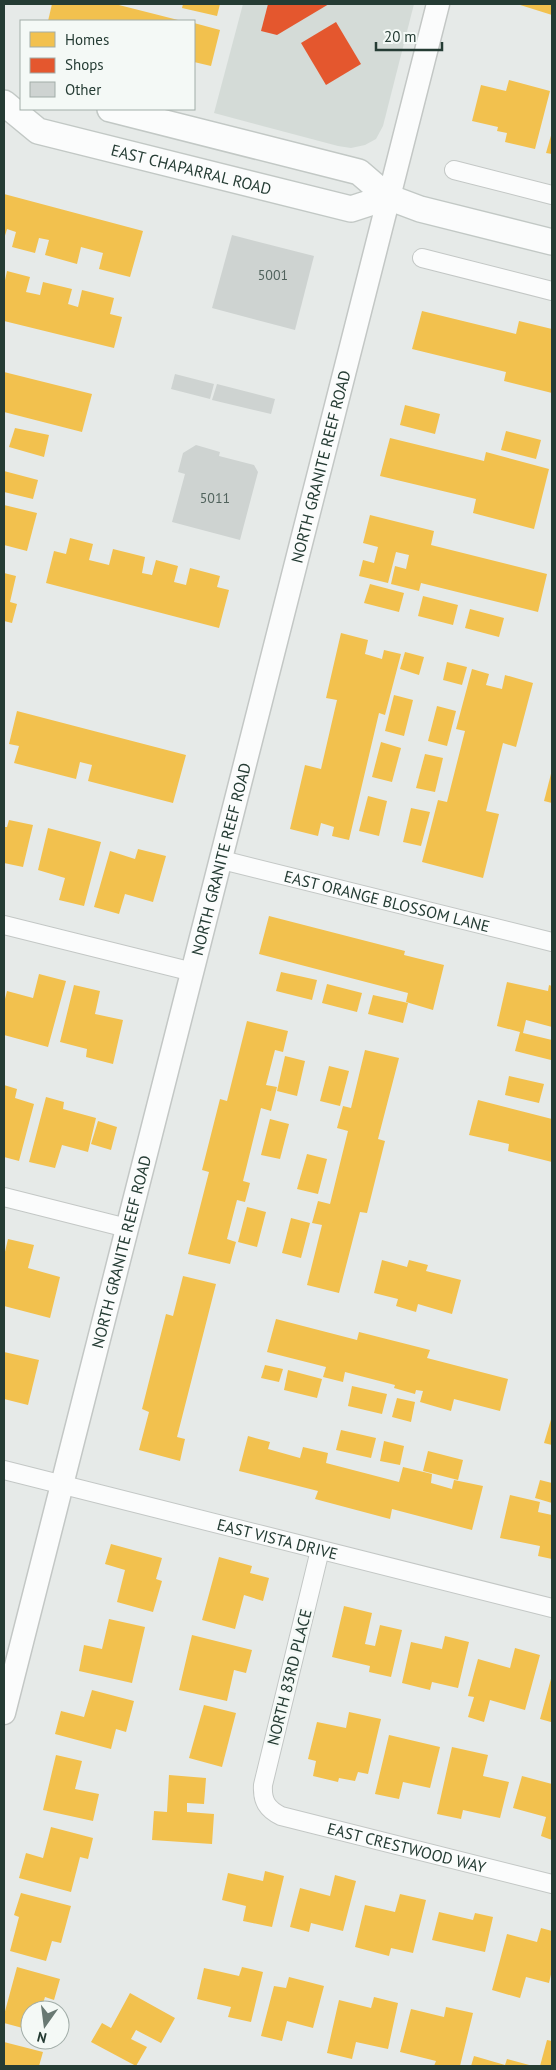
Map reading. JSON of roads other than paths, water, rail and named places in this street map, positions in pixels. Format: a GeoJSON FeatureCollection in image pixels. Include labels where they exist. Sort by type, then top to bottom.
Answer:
{"type":"FeatureCollection","features":[{"type":"Feature","properties":{"kind":"main road","name":"EAST CHAPARRAL ROAD"},"geometry":{"type":"LineString","coordinates":[[4,103],[20,98]]}},
{"type":"Feature","properties":{"kind":"main road","name":"EAST CHAPARRAL ROAD"},"geometry":{"type":"LineString","coordinates":[[4,103],[38,131],[342,207],[352,209],[388,197]]}},
{"type":"Feature","properties":{"kind":"main road"},"geometry":{"type":"LineString","coordinates":[[114,110],[359,172],[388,197],[420,209],[552,242]]}},
{"type":"Feature","properties":{"kind":"street","name":"NORTH GRANITE REEF ROAD"},"geometry":{"type":"LineString","coordinates":[[4,1713],[438,4]]}},
{"type":"Feature","properties":{"kind":"street"},"geometry":{"type":"LineString","coordinates":[[454,170],[552,195]]}},
{"type":"Feature","properties":{"kind":"street"},"geometry":{"type":"LineString","coordinates":[[422,258],[552,291]]}},
{"type":"Feature","properties":{"kind":"street","name":"EAST ORANGE BLOSSOM LANE"},"geometry":{"type":"LineString","coordinates":[[222,860],[552,942]]}},
{"type":"Feature","properties":{"kind":"street"},"geometry":{"type":"LineString","coordinates":[[4,925],[193,972]]}},
{"type":"Feature","properties":{"kind":"street"},"geometry":{"type":"LineString","coordinates":[[4,1197],[127,1228]]}},
{"type":"Feature","properties":{"kind":"street","name":"EAST VISTA DRIVE"},"geometry":{"type":"LineString","coordinates":[[4,1470],[552,1608]]}},
{"type":"Feature","properties":{"kind":"street","name":"NORTH 83RD PLACE"},"geometry":{"type":"LineString","coordinates":[[264,1803],[263,1785],[320,1550]]}},
{"type":"Feature","properties":{"kind":"street","name":"EAST CRESTWOOD WAY"},"geometry":{"type":"LineString","coordinates":[[264,1803],[270,1811],[280,1816],[552,1884]]}}]}
